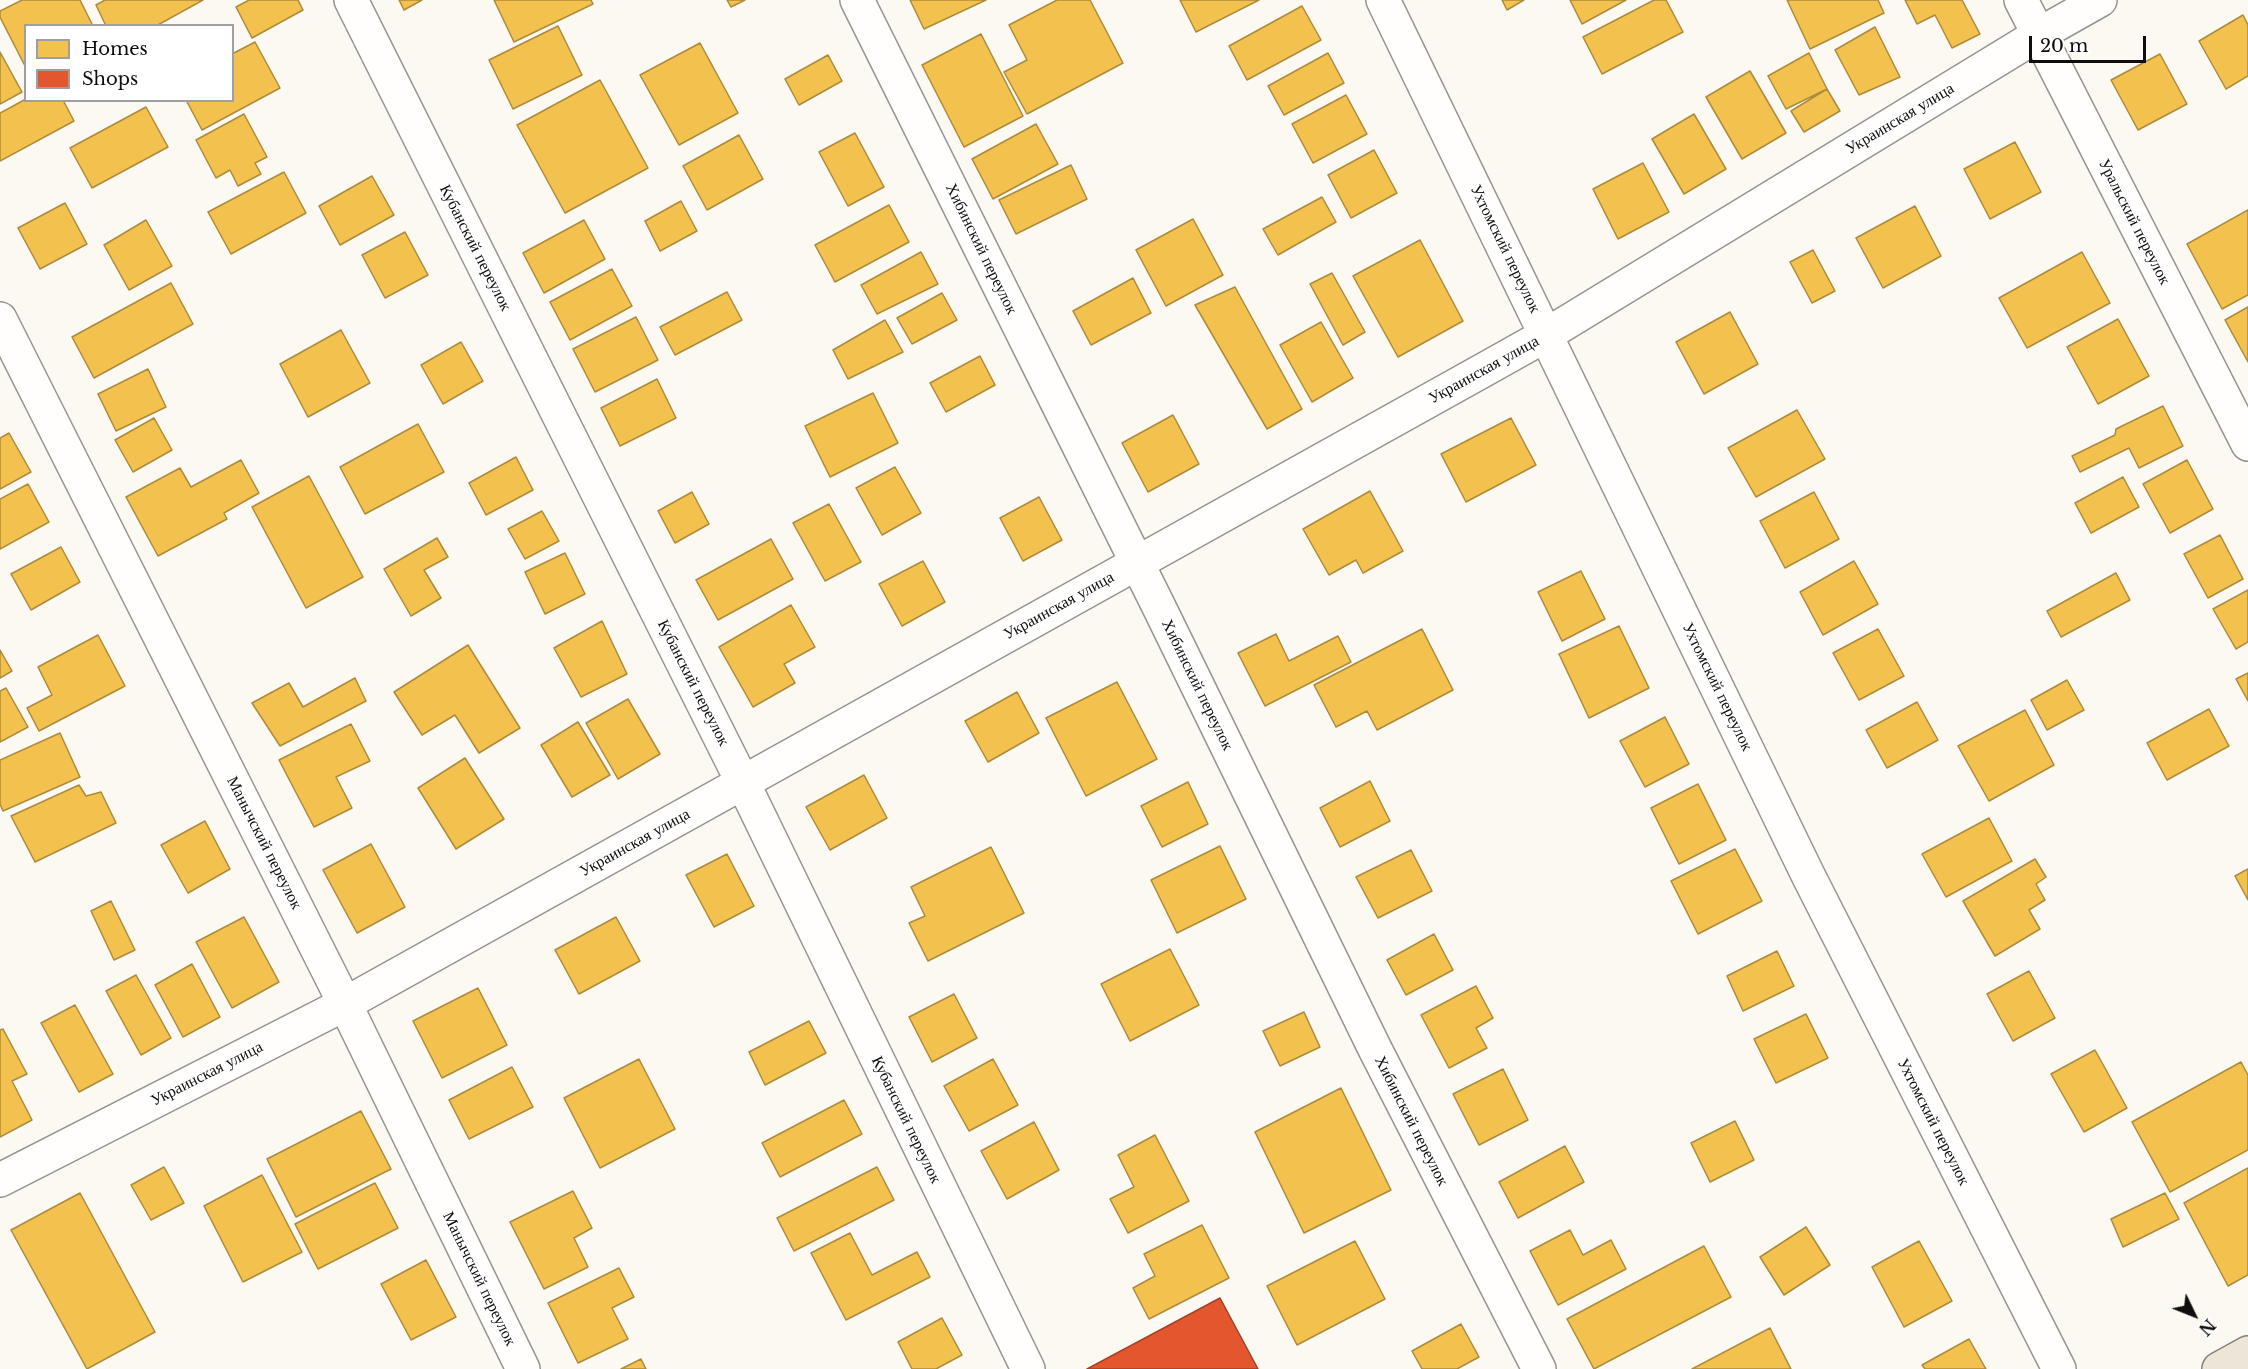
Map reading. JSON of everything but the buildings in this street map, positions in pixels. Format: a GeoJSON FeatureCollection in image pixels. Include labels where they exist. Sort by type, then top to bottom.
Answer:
{"type":"FeatureCollection","features":[{"type":"Feature","properties":{"kind":"main road"},"geometry":{"type":"LineString","coordinates":[[2219,1369],[2248,1353]]}},
{"type":"Feature","properties":{"kind":"street","name":"Кубанский переулок"},"geometry":{"type":"LineString","coordinates":[[351,0],[743,783],[1028,1369]]}},
{"type":"Feature","properties":{"kind":"street","name":"Хибинский переулок"},"geometry":{"type":"LineString","coordinates":[[857,0],[1137,562],[1375,1049],[1539,1369]]}},
{"type":"Feature","properties":{"kind":"street","name":"Ухтомский переулок"},"geometry":{"type":"LineString","coordinates":[[1383,0],[1808,875],[2059,1369]]}},
{"type":"Feature","properties":{"kind":"street","name":"Уральский переулок"},"geometry":{"type":"LineString","coordinates":[[2021,0],[2248,444]]}},
{"type":"Feature","properties":{"kind":"street","name":"Украинская улица"},"geometry":{"type":"LineString","coordinates":[[0,1180],[345,1004],[1546,335],[2038,35],[2100,0]]}},
{"type":"Feature","properties":{"kind":"street","name":"Манычский переулок"},"geometry":{"type":"LineString","coordinates":[[0,319],[345,1004],[523,1369]]}}]}
